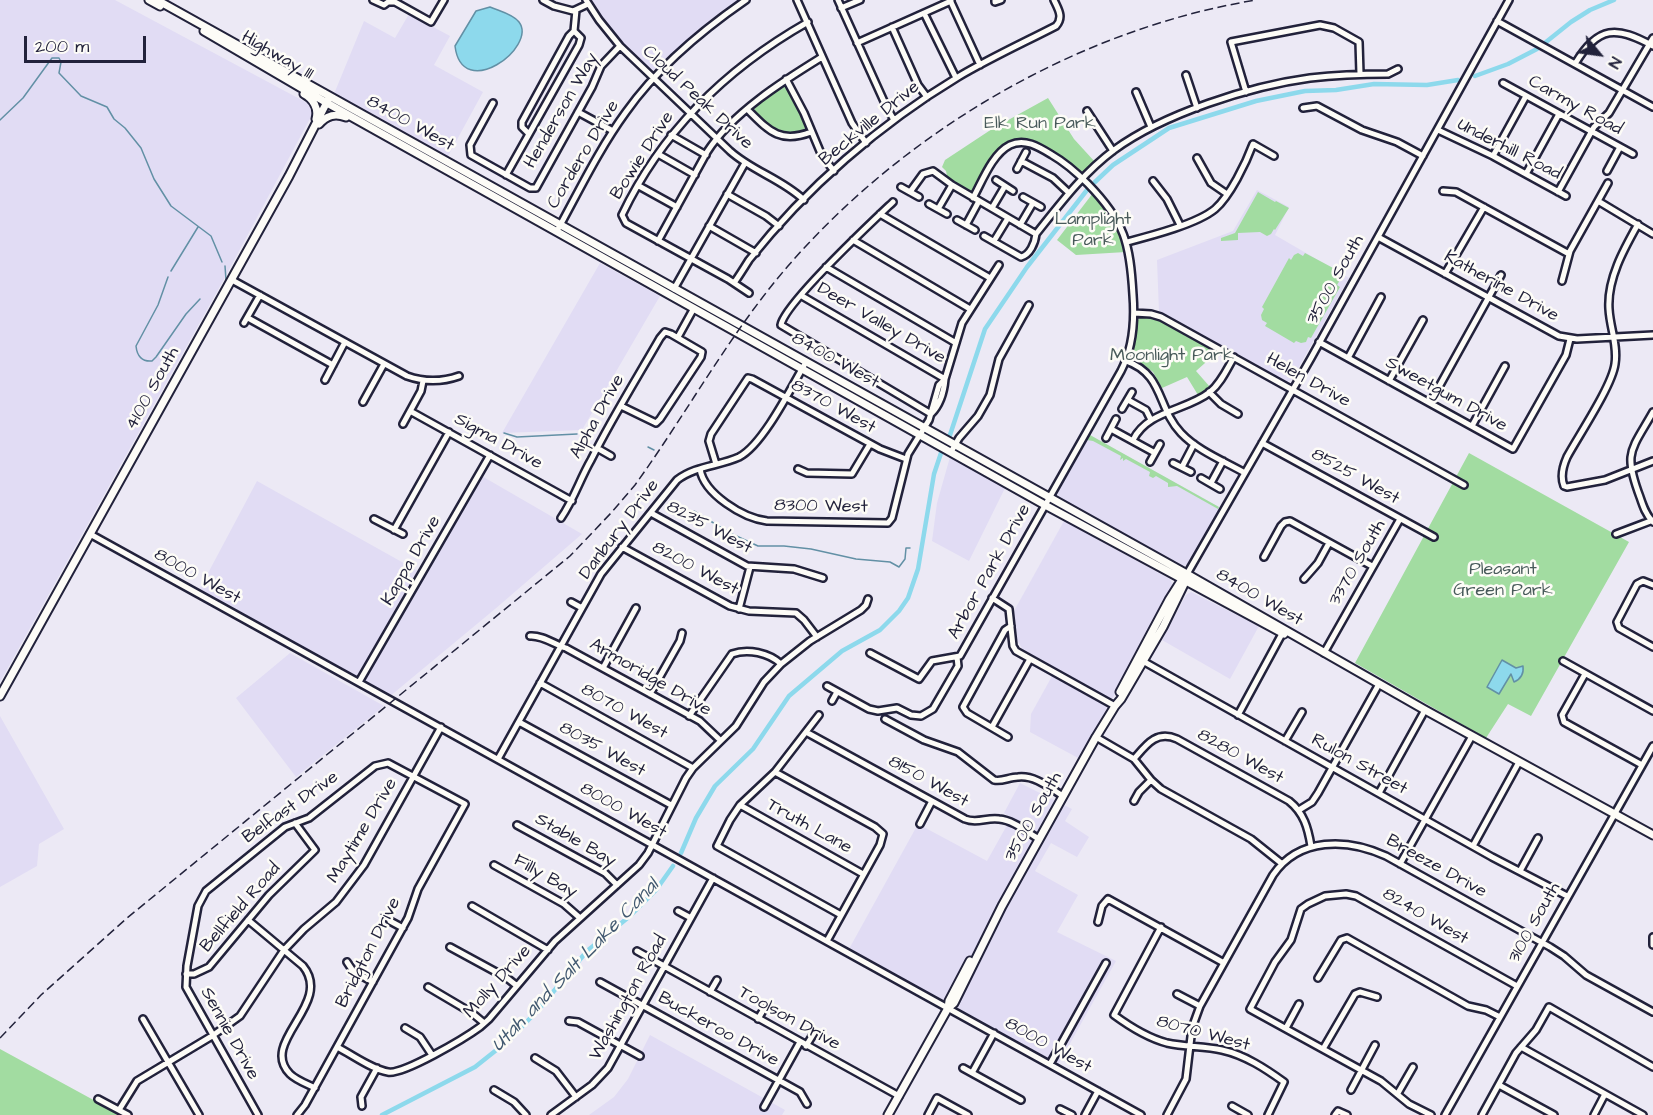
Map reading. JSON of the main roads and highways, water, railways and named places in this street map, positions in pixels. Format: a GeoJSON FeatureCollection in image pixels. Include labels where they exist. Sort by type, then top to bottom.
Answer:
{"type":"FeatureCollection","features":[{"type":"Feature","properties":{"kind":"main road","name":"Highway 111"},"geometry":{"type":"LineString","coordinates":[[149,0],[328,99]]}},
{"type":"Feature","properties":{"kind":"main road","name":"Highway 111"},"geometry":{"type":"LineString","coordinates":[[157,0],[328,99]]}},
{"type":"Feature","properties":{"kind":"main road"},"geometry":{"type":"LineString","coordinates":[[217,39],[243,58],[310,98],[318,114],[313,130]]}},
{"type":"Feature","properties":{"kind":"main road","name":"4100 South"},"geometry":{"type":"LineString","coordinates":[[0,696],[232,280],[328,99]]}},
{"type":"Feature","properties":{"kind":"main road","name":"8400 West"},"geometry":{"type":"LineString","coordinates":[[328,99],[382,133],[674,289],[953,449],[1653,835]]}},
{"type":"Feature","properties":{"kind":"main road","name":"8400 West"},"geometry":{"type":"LineString","coordinates":[[328,99],[558,228],[694,308],[804,365]]}},
{"type":"Feature","properties":{"kind":"main road"},"geometry":{"type":"LineString","coordinates":[[313,130],[324,118],[336,115],[382,133]]}},
{"type":"Feature","properties":{"kind":"main road","name":"3500 South"},"geometry":{"type":"LineString","coordinates":[[888,1115],[948,1008],[949,1001],[977,949],[982,944],[1096,737],[1121,699],[1185,578]]}},
{"type":"Feature","properties":{"kind":"water"},"geometry":{"type":"Polygon","coordinates":[[[490,7],[516,19],[522,33],[518,44],[509,56],[497,65],[483,70],[471,70],[461,62],[455,46],[476,11],[490,7]]]}},
{"type":"Feature","properties":{"kind":"water"},"geometry":{"type":"Polygon","coordinates":[[[1502,660],[1516,668],[1523,666],[1523,671],[1520,678],[1514,682],[1511,674],[1499,694],[1487,687],[1502,660]]]}},
{"type":"Feature","properties":{"kind":"waterway","name":"Utah and Salt Lake Canal"},"geometry":{"type":"LineString","coordinates":[[1546,42],[1590,10],[1614,0]]}},
{"type":"Feature","properties":{"kind":"waterway","name":"Utah and Salt Lake Canal"},"geometry":{"type":"LineString","coordinates":[[1475,76],[1508,64],[1537,49]]}},
{"type":"Feature","properties":{"kind":"waterway"},"geometry":{"type":"LineString","coordinates":[[0,120],[23,98],[52,58],[59,58],[61,62],[59,73],[81,96],[107,107],[114,119],[125,128],[141,148],[154,179],[171,206],[211,236],[222,262]]}},
{"type":"Feature","properties":{"kind":"waterway","name":"Utah and Salt Lake Canal"},"geometry":{"type":"LineString","coordinates":[[1095,182],[1113,165],[1169,128],[1256,101],[1305,91],[1336,90],[1374,84],[1427,85],[1458,80]]}},
{"type":"Feature","properties":{"kind":"waterway","name":"Utah and Salt Lake Canal"},"geometry":{"type":"LineString","coordinates":[[950,435],[985,329],[1027,267],[1087,190]]}},
{"type":"Feature","properties":{"kind":"waterway"},"geometry":{"type":"LineString","coordinates":[[171,271],[198,227]]}},
{"type":"Feature","properties":{"kind":"waterway"},"geometry":{"type":"LineString","coordinates":[[225,266],[226,280]]}},
{"type":"Feature","properties":{"kind":"waterway"},"geometry":{"type":"LineString","coordinates":[[168,277],[158,305],[136,346],[143,359],[152,361],[156,357],[186,314],[200,299]]}},
{"type":"Feature","properties":{"kind":"waterway"},"geometry":{"type":"LineString","coordinates":[[504,433],[517,437],[577,434]]}},
{"type":"Feature","properties":{"kind":"waterway"},"geometry":{"type":"LineString","coordinates":[[648,447],[654,450]]}},
{"type":"Feature","properties":{"kind":"waterway","name":"Utah and Salt Lake Canal"},"geometry":{"type":"LineString","coordinates":[[681,853],[696,818],[715,786],[753,749],[789,696],[842,651],[880,630],[908,598],[918,569],[934,474],[941,453]]}},
{"type":"Feature","properties":{"kind":"waterway"},"geometry":{"type":"LineString","coordinates":[[694,511],[730,533],[758,546],[811,549],[856,559],[890,562],[899,567],[905,559],[906,548],[910,548]]}},
{"type":"Feature","properties":{"kind":"waterway","name":"Utah and Salt Lake Canal"},"geometry":{"type":"LineString","coordinates":[[382,1115],[475,1067],[509,1040],[539,1009],[587,951],[630,916],[656,890],[673,866]]}},
{"type":"Feature","properties":{"kind":"railway"},"geometry":{"type":"LineString","coordinates":[[0,1038],[41,995],[127,918],[570,556],[635,485],[747,318],[788,266],[835,217],[886,171],[941,130],[1000,93],[1061,61],[1125,35],[1190,14],[1256,0]]}},
{"type":"Feature","properties":{"kind":"park label","name":"Elk Run Park"},"geometry":{"type":"Point","coordinates":[1040,124]}},
{"type":"Feature","properties":{"kind":"park label","name":"Lamplight Park"},"geometry":{"type":"Point","coordinates":[1093,230]}},
{"type":"Feature","properties":{"kind":"park label","name":"Moonlight Park"},"geometry":{"type":"Point","coordinates":[1172,356]}},
{"type":"Feature","properties":{"kind":"park label","name":"Pleasant Green Park"},"geometry":{"type":"Point","coordinates":[1503,580]}}]}
